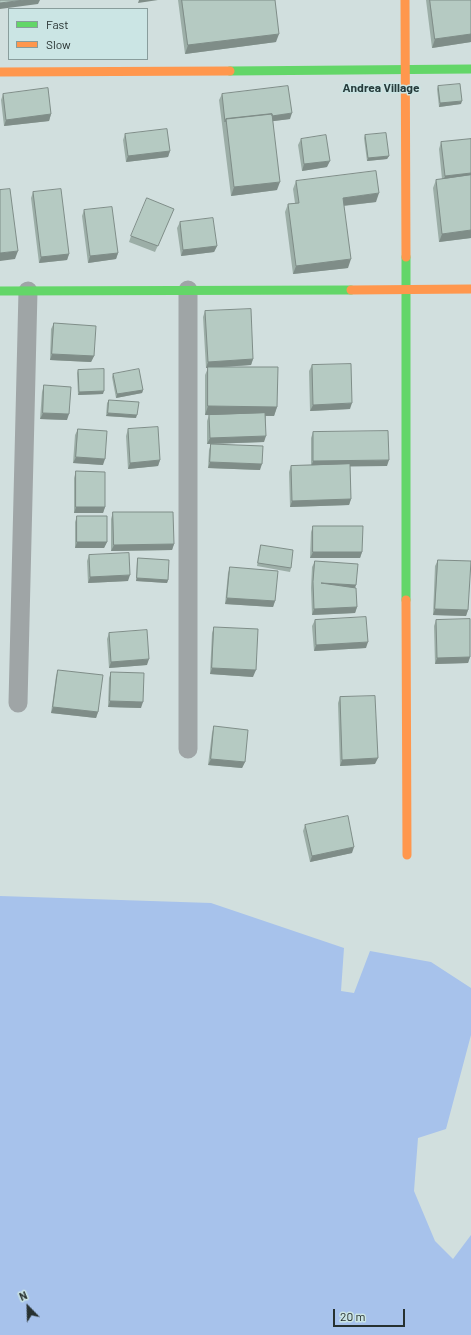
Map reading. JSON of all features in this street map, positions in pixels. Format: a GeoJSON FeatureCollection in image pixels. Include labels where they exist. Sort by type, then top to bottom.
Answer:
{"type":"FeatureCollection","features":[{"type":"Feature","properties":{"kind":"street"},"geometry":{"type":"LineString","coordinates":[[405,0],[407,855]]}},
{"type":"Feature","properties":{"kind":"street"},"geometry":{"type":"LineString","coordinates":[[0,72],[471,68]]}},
{"type":"Feature","properties":{"kind":"street"},"geometry":{"type":"LineString","coordinates":[[0,291],[471,289]]}},
{"type":"Feature","properties":{"kind":"street"},"geometry":{"type":"LineString","coordinates":[[188,290],[188,749]]}},
{"type":"Feature","properties":{"kind":"street"},"geometry":{"type":"LineString","coordinates":[[18,703],[28,291]]}},
{"type":"Feature","properties":{"kind":"water"},"geometry":{"type":"Polygon","coordinates":[[[0,896],[211,903],[344,948],[341,991],[354,993],[370,951],[431,962],[471,988],[471,1035],[446,1129],[418,1138],[414,1191],[435,1241],[453,1259],[471,1235],[471,1335],[0,1335],[0,896]]]}},
{"type":"Feature","properties":{"kind":"building"},"geometry":{"type":"Polygon","coordinates":[[[0,0],[24,0],[0,3],[0,0]]]}},
{"type":"Feature","properties":{"kind":"building"},"geometry":{"type":"Polygon","coordinates":[[[182,0],[275,0],[279,34],[188,45],[182,0]]]}},
{"type":"Feature","properties":{"kind":"building"},"geometry":{"type":"Polygon","coordinates":[[[430,0],[471,0],[471,34],[435,39],[430,0]]]}},
{"type":"Feature","properties":{"kind":"building"},"geometry":{"type":"Polygon","coordinates":[[[460,84],[462,101],[440,103],[438,86],[460,84]]]}},
{"type":"Feature","properties":{"kind":"building"},"geometry":{"type":"Polygon","coordinates":[[[288,86],[292,113],[226,119],[225,122],[222,94],[288,86]]]}},
{"type":"Feature","properties":{"kind":"building"},"geometry":{"type":"Polygon","coordinates":[[[48,88],[51,114],[6,120],[3,94],[48,88]]]}},
{"type":"Feature","properties":{"kind":"building"},"geometry":{"type":"Polygon","coordinates":[[[272,114],[280,182],[234,187],[226,119],[272,114]]]}},
{"type":"Feature","properties":{"kind":"building"},"geometry":{"type":"Polygon","coordinates":[[[167,129],[170,151],[128,156],[125,134],[167,129]]]}},
{"type":"Feature","properties":{"kind":"building"},"geometry":{"type":"Polygon","coordinates":[[[386,133],[389,156],[368,158],[365,135],[386,133]]]}},
{"type":"Feature","properties":{"kind":"building"},"geometry":{"type":"Polygon","coordinates":[[[326,135],[330,161],[304,164],[301,139],[326,135]]]}},
{"type":"Feature","properties":{"kind":"building"},"geometry":{"type":"Polygon","coordinates":[[[471,139],[471,173],[445,176],[441,142],[471,139]]]}},
{"type":"Feature","properties":{"kind":"building"},"geometry":{"type":"Polygon","coordinates":[[[376,171],[379,193],[343,198],[351,259],[296,266],[288,204],[299,203],[296,181],[376,171]]]}},
{"type":"Feature","properties":{"kind":"building"},"geometry":{"type":"Polygon","coordinates":[[[471,175],[471,230],[442,234],[436,180],[471,175]]]}},
{"type":"Feature","properties":{"kind":"building"},"geometry":{"type":"Polygon","coordinates":[[[10,189],[18,251],[0,253],[0,190],[10,189]]]}},
{"type":"Feature","properties":{"kind":"building"},"geometry":{"type":"Polygon","coordinates":[[[61,189],[69,254],[41,257],[33,192],[61,189]]]}},
{"type":"Feature","properties":{"kind":"building"},"geometry":{"type":"Polygon","coordinates":[[[147,198],[174,209],[158,246],[131,236],[147,198]]]}},
{"type":"Feature","properties":{"kind":"building"},"geometry":{"type":"Polygon","coordinates":[[[112,207],[118,253],[90,256],[84,210],[112,207]]]}},
{"type":"Feature","properties":{"kind":"building"},"geometry":{"type":"Polygon","coordinates":[[[213,218],[217,246],[183,250],[180,222],[213,218]]]}},
{"type":"Feature","properties":{"kind":"building"},"geometry":{"type":"Polygon","coordinates":[[[251,309],[253,359],[208,362],[205,311],[251,309]]]}},
{"type":"Feature","properties":{"kind":"building"},"geometry":{"type":"Polygon","coordinates":[[[54,323],[96,326],[94,356],[52,354],[54,323]]]}},
{"type":"Feature","properties":{"kind":"building"},"geometry":{"type":"Polygon","coordinates":[[[351,364],[352,403],[313,405],[312,365],[351,364]]]}},
{"type":"Feature","properties":{"kind":"building"},"geometry":{"type":"Polygon","coordinates":[[[208,367],[278,367],[277,407],[208,406],[208,367]]]}},
{"type":"Feature","properties":{"kind":"building"},"geometry":{"type":"Polygon","coordinates":[[[104,369],[104,391],[79,392],[78,370],[104,369]]]}},
{"type":"Feature","properties":{"kind":"building"},"geometry":{"type":"Polygon","coordinates":[[[139,369],[143,390],[117,394],[113,374],[139,369]]]}},
{"type":"Feature","properties":{"kind":"building"},"geometry":{"type":"Polygon","coordinates":[[[44,385],[71,387],[69,414],[43,413],[44,385]]]}},
{"type":"Feature","properties":{"kind":"building"},"geometry":{"type":"Polygon","coordinates":[[[109,400],[139,402],[137,415],[108,413],[109,400]]]}},
{"type":"Feature","properties":{"kind":"building"},"geometry":{"type":"Polygon","coordinates":[[[265,413],[266,436],[210,438],[209,415],[265,413]]]}},
{"type":"Feature","properties":{"kind":"building"},"geometry":{"type":"Polygon","coordinates":[[[158,427],[160,460],[130,463],[128,429],[158,427]]]}},
{"type":"Feature","properties":{"kind":"building"},"geometry":{"type":"Polygon","coordinates":[[[78,429],[107,431],[105,459],[76,457],[78,429]]]}},
{"type":"Feature","properties":{"kind":"building"},"geometry":{"type":"Polygon","coordinates":[[[388,431],[389,460],[313,461],[313,432],[388,431]]]}},
{"type":"Feature","properties":{"kind":"building"},"geometry":{"type":"Polygon","coordinates":[[[211,444],[263,446],[262,464],[210,462],[211,444]]]}},
{"type":"Feature","properties":{"kind":"building"},"geometry":{"type":"Polygon","coordinates":[[[350,464],[351,499],[292,501],[291,466],[350,464]]]}},
{"type":"Feature","properties":{"kind":"building"},"geometry":{"type":"Polygon","coordinates":[[[76,471],[105,472],[105,507],[76,507],[76,471]]]}},
{"type":"Feature","properties":{"kind":"building"},"geometry":{"type":"Polygon","coordinates":[[[113,512],[173,512],[174,544],[114,545],[113,512]]]}},
{"type":"Feature","properties":{"kind":"building"},"geometry":{"type":"Polygon","coordinates":[[[77,516],[107,516],[107,542],[77,542],[77,516]]]}},
{"type":"Feature","properties":{"kind":"building"},"geometry":{"type":"Polygon","coordinates":[[[313,526],[363,526],[362,552],[313,552],[313,526]]]}},
{"type":"Feature","properties":{"kind":"building"},"geometry":{"type":"Polygon","coordinates":[[[261,545],[293,550],[291,568],[258,563],[261,545]]]}},
{"type":"Feature","properties":{"kind":"building"},"geometry":{"type":"Polygon","coordinates":[[[129,553],[130,575],[90,577],[89,555],[129,553]]]}},
{"type":"Feature","properties":{"kind":"building"},"geometry":{"type":"Polygon","coordinates":[[[138,558],[169,560],[168,580],[137,578],[138,558]]]}},
{"type":"Feature","properties":{"kind":"building"},"geometry":{"type":"Polygon","coordinates":[[[438,560],[471,561],[468,610],[435,609],[438,560]]]}},
{"type":"Feature","properties":{"kind":"building"},"geometry":{"type":"Polygon","coordinates":[[[315,561],[358,564],[356,585],[321,583],[356,588],[357,607],[314,609],[313,582],[315,561]]]}},
{"type":"Feature","properties":{"kind":"building"},"geometry":{"type":"Polygon","coordinates":[[[230,567],[278,571],[275,601],[227,598],[230,567]]]}},
{"type":"Feature","properties":{"kind":"building"},"geometry":{"type":"Polygon","coordinates":[[[366,617],[368,642],[316,645],[315,620],[366,617]]]}},
{"type":"Feature","properties":{"kind":"building"},"geometry":{"type":"Polygon","coordinates":[[[470,619],[470,657],[437,658],[436,620],[470,619]]]}},
{"type":"Feature","properties":{"kind":"building"},"geometry":{"type":"Polygon","coordinates":[[[214,627],[258,629],[256,670],[212,668],[214,627]]]}},
{"type":"Feature","properties":{"kind":"building"},"geometry":{"type":"Polygon","coordinates":[[[147,630],[149,659],[111,662],[109,633],[147,630]]]}},
{"type":"Feature","properties":{"kind":"building"},"geometry":{"type":"Polygon","coordinates":[[[58,670],[103,675],[98,712],[53,707],[58,670]]]}},
{"type":"Feature","properties":{"kind":"building"},"geometry":{"type":"Polygon","coordinates":[[[111,672],[144,673],[143,702],[110,701],[111,672]]]}},
{"type":"Feature","properties":{"kind":"building"},"geometry":{"type":"Polygon","coordinates":[[[375,696],[378,758],[342,760],[340,697],[375,696]]]}},
{"type":"Feature","properties":{"kind":"building"},"geometry":{"type":"Polygon","coordinates":[[[214,726],[248,730],[245,762],[211,759],[214,726]]]}},
{"type":"Feature","properties":{"kind":"building"},"geometry":{"type":"Polygon","coordinates":[[[348,816],[354,847],[312,856],[305,825],[348,816]]]}},
{"type":"Feature","properties":{"kind":"traffic: fast"},"geometry":{"type":"LineString","coordinates":[[230,71],[471,69]]}},
{"type":"Feature","properties":{"kind":"traffic: fast"},"geometry":{"type":"LineString","coordinates":[[406,257],[406,600]]}},
{"type":"Feature","properties":{"kind":"traffic: fast"},"geometry":{"type":"LineString","coordinates":[[0,291],[351,290]]}},
{"type":"Feature","properties":{"kind":"traffic: slow"},"geometry":{"type":"LineString","coordinates":[[405,0],[406,257]]}},
{"type":"Feature","properties":{"kind":"traffic: slow"},"geometry":{"type":"LineString","coordinates":[[0,72],[230,71]]}},
{"type":"Feature","properties":{"kind":"traffic: slow"},"geometry":{"type":"LineString","coordinates":[[351,290],[471,289]]}},
{"type":"Feature","properties":{"kind":"traffic: slow"},"geometry":{"type":"LineString","coordinates":[[406,600],[407,855]]}},
{"type":"Feature","properties":{"kind":"district","name":"Andrea Village"},"geometry":{"type":"Point","coordinates":[381,88]}}]}
